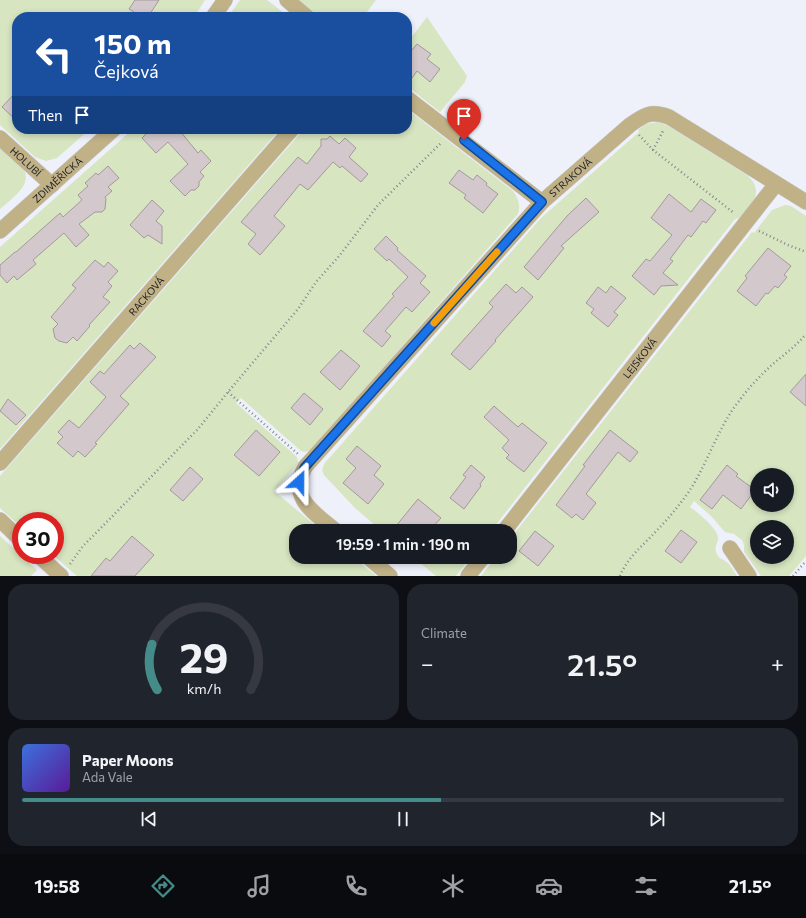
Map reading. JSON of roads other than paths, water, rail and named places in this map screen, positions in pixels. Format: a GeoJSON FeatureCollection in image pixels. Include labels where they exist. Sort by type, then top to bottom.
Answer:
{"type":"FeatureCollection","features":[{"type":"Feature","properties":{"kind":"street"},"geometry":{"type":"LineString","coordinates":[[217,12],[225,0]]}},
{"type":"Feature","properties":{"kind":"street"},"geometry":{"type":"LineString","coordinates":[[287,0],[301,12]]}},
{"type":"Feature","properties":{"kind":"street"},"geometry":{"type":"LineString","coordinates":[[412,102],[542,202]]}},
{"type":"Feature","properties":{"kind":"street","name":"STRAKOVÁ"},"geometry":{"type":"LineString","coordinates":[[328,524],[308,507],[302,498],[299,482],[301,475],[309,463],[542,202],[641,117],[650,114],[660,114],[669,117],[806,202]]}},
{"type":"Feature","properties":{"kind":"street","name":"ZDIMĚŘICKÁ"},"geometry":{"type":"LineString","coordinates":[[0,231],[108,134]]}},
{"type":"Feature","properties":{"kind":"street","name":"RACKOVÁ"},"geometry":{"type":"LineString","coordinates":[[0,463],[288,134]]}},
{"type":"Feature","properties":{"kind":"street","name":"HOLUBÍ"},"geometry":{"type":"LineString","coordinates":[[0,138],[52,185]]}},
{"type":"Feature","properties":{"kind":"street","name":"LEJSKOVÁ"},"geometry":{"type":"LineString","coordinates":[[509,524],[776,184]]}},
{"type":"Feature","properties":{"kind":"street"},"geometry":{"type":"LineString","coordinates":[[0,520],[12,531]]}},
{"type":"Feature","properties":{"kind":"street"},"geometry":{"type":"LineString","coordinates":[[730,548],[749,576]]}},
{"type":"Feature","properties":{"kind":"street"},"geometry":{"type":"LineString","coordinates":[[47,564],[60,576]]}},
{"type":"Feature","properties":{"kind":"street"},"geometry":{"type":"LineString","coordinates":[[376,564],[390,576]]}},
{"type":"Feature","properties":{"kind":"street"},"geometry":{"type":"LineString","coordinates":[[468,576],[477,564]]}}]}
